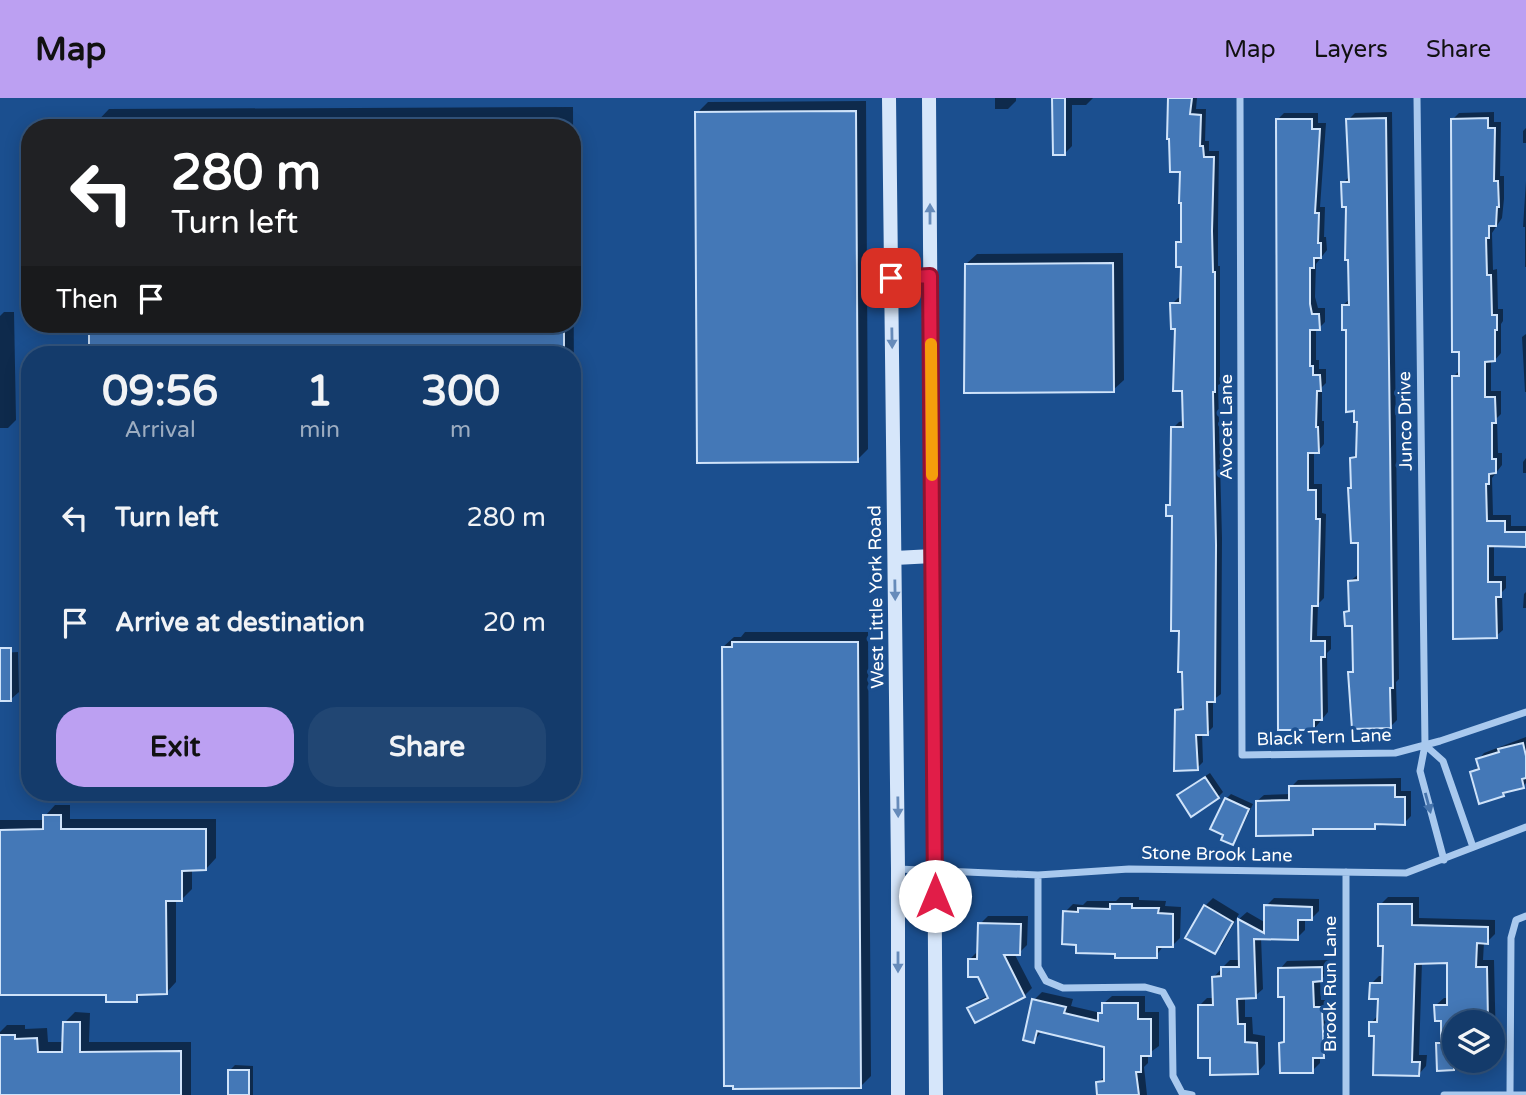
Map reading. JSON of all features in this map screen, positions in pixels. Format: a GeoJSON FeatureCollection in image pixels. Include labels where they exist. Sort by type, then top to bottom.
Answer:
{"type":"FeatureCollection","features":[{"type":"Feature","properties":{"kind":"main road","name":"West Little York Road"},"geometry":{"type":"LineString","coordinates":[[889,98],[898,1095]]}},
{"type":"Feature","properties":{"kind":"main road"},"geometry":{"type":"LineString","coordinates":[[929,98],[936,1095]]}},
{"type":"Feature","properties":{"kind":"main road"},"geometry":{"type":"LineString","coordinates":[[891,278],[930,276]]}},
{"type":"Feature","properties":{"kind":"main road"},"geometry":{"type":"LineString","coordinates":[[895,558],[933,556]]}},
{"type":"Feature","properties":{"kind":"street","name":"Avocet Lane"},"geometry":{"type":"LineString","coordinates":[[1240,98],[1242,755]]}},
{"type":"Feature","properties":{"kind":"street","name":"Junco Drive"},"geometry":{"type":"LineString","coordinates":[[1417,98],[1425,745],[1420,771],[1444,860]]}},
{"type":"Feature","properties":{"kind":"street","name":"Black Tern Lane"},"geometry":{"type":"LineString","coordinates":[[1242,755],[1395,752],[1526,712]]}},
{"type":"Feature","properties":{"kind":"street"},"geometry":{"type":"LineString","coordinates":[[1425,745],[1443,761],[1473,847]]}},
{"type":"Feature","properties":{"kind":"street","name":"Stone Brook Lane"},"geometry":{"type":"LineString","coordinates":[[898,869],[1038,875],[1129,869],[1406,873],[1526,827]]}},
{"type":"Feature","properties":{"kind":"street","name":"Brook Run Lane"},"geometry":{"type":"LineString","coordinates":[[1346,872],[1346,1095]]}},
{"type":"Feature","properties":{"kind":"street"},"geometry":{"type":"LineString","coordinates":[[1038,875],[1038,967],[1046,981],[1063,988],[1145,987],[1163,992],[1172,1008],[1173,1076],[1182,1093],[1192,1095]]}},
{"type":"Feature","properties":{"kind":"street"},"geometry":{"type":"LineString","coordinates":[[1510,1094],[1511,938],[1516,920],[1526,916]]}},
{"type":"Feature","properties":{"kind":"street"},"geometry":{"type":"LineString","coordinates":[[1444,1095],[1526,1095]]}},
{"type":"Feature","properties":{"kind":"building"},"geometry":{"type":"Polygon","coordinates":[[[1052,98],[1065,98],[1065,155],[1053,155],[1052,98]]]}},
{"type":"Feature","properties":{"kind":"building"},"geometry":{"type":"Polygon","coordinates":[[[1168,98],[1192,98],[1190,114],[1201,115],[1200,146],[1203,146],[1204,157],[1214,157],[1212,231],[1215,272],[1215,702],[1207,702],[1208,735],[1196,735],[1198,770],[1174,771],[1175,710],[1183,709],[1182,672],[1178,672],[1179,631],[1171,631],[1172,516],[1166,516],[1166,505],[1170,505],[1171,427],[1183,427],[1182,391],[1173,391],[1175,329],[1171,329],[1170,303],[1180,303],[1181,267],[1176,267],[1176,242],[1181,242],[1180,172],[1170,172],[1167,139],[1168,98]]]}},
{"type":"Feature","properties":{"kind":"building"},"geometry":{"type":"Polygon","coordinates":[[[856,111],[858,462],[697,463],[695,112],[856,111]]]}},
{"type":"Feature","properties":{"kind":"building"},"geometry":{"type":"Polygon","coordinates":[[[1386,118],[1393,688],[1390,688],[1391,728],[1352,729],[1348,672],[1353,672],[1352,626],[1345,626],[1344,612],[1349,611],[1348,581],[1358,580],[1358,543],[1351,543],[1348,488],[1351,488],[1350,458],[1356,457],[1357,422],[1354,422],[1354,411],[1346,412],[1346,330],[1342,330],[1342,305],[1349,305],[1348,260],[1345,260],[1346,207],[1342,207],[1341,182],[1349,182],[1346,119],[1386,118]]]}},
{"type":"Feature","properties":{"kind":"building"},"geometry":{"type":"Polygon","coordinates":[[[1488,118],[1488,128],[1495,128],[1494,181],[1498,181],[1499,207],[1496,226],[1489,226],[1489,238],[1486,238],[1487,275],[1491,275],[1492,315],[1497,315],[1495,361],[1485,362],[1485,397],[1495,397],[1496,423],[1492,423],[1492,459],[1496,459],[1496,473],[1489,474],[1489,484],[1486,484],[1487,521],[1505,521],[1505,532],[1526,532],[1526,547],[1488,546],[1488,582],[1501,582],[1501,597],[1496,597],[1497,638],[1453,639],[1452,376],[1459,376],[1459,352],[1452,352],[1451,119],[1488,118]]]}},
{"type":"Feature","properties":{"kind":"building"},"geometry":{"type":"Polygon","coordinates":[[[1276,119],[1312,119],[1312,129],[1320,129],[1315,213],[1319,213],[1318,243],[1321,243],[1321,258],[1314,258],[1314,268],[1310,268],[1310,304],[1312,314],[1319,314],[1320,330],[1310,330],[1310,366],[1313,366],[1313,375],[1320,375],[1321,391],[1317,391],[1316,427],[1319,453],[1308,453],[1308,490],[1316,490],[1316,519],[1320,519],[1318,606],[1312,606],[1311,641],[1325,641],[1325,657],[1321,657],[1322,720],[1314,720],[1314,730],[1278,730],[1276,119]]]}},
{"type":"Feature","properties":{"kind":"building"},"geometry":{"type":"Polygon","coordinates":[[[1113,263],[1114,392],[964,393],[965,264],[1113,263]]]}},
{"type":"Feature","properties":{"kind":"building"},"geometry":{"type":"Polygon","coordinates":[[[89,333],[564,333],[564,346],[89,346],[89,333]]]}},
{"type":"Feature","properties":{"kind":"building"},"geometry":{"type":"Polygon","coordinates":[[[732,642],[858,642],[861,1088],[733,1089],[733,1086],[724,1086],[722,647],[732,647],[732,642]]]}},
{"type":"Feature","properties":{"kind":"building"},"geometry":{"type":"Polygon","coordinates":[[[0,648],[11,648],[11,701],[0,701],[0,648]]]}},
{"type":"Feature","properties":{"kind":"building"},"geometry":{"type":"Polygon","coordinates":[[[1523,743],[1526,756],[1526,778],[1522,779],[1524,788],[1503,793],[1504,796],[1479,804],[1470,772],[1479,769],[1476,759],[1499,752],[1498,749],[1523,743]]]}},
{"type":"Feature","properties":{"kind":"building"},"geometry":{"type":"Polygon","coordinates":[[[1205,777],[1219,798],[1191,817],[1177,795],[1205,777]]]}},
{"type":"Feature","properties":{"kind":"building"},"geometry":{"type":"Polygon","coordinates":[[[1395,785],[1395,797],[1405,797],[1405,825],[1375,824],[1375,829],[1313,829],[1313,835],[1256,836],[1256,801],[1289,800],[1289,786],[1395,785]]]}},
{"type":"Feature","properties":{"kind":"building"},"geometry":{"type":"Polygon","coordinates":[[[1225,798],[1249,809],[1233,845],[1221,840],[1223,835],[1210,829],[1225,798]]]}},
{"type":"Feature","properties":{"kind":"building"},"geometry":{"type":"Polygon","coordinates":[[[43,815],[61,815],[61,829],[206,829],[206,870],[182,871],[182,901],[166,901],[167,994],[137,995],[137,1002],[106,1002],[106,995],[0,995],[0,830],[43,829],[43,815]]]}},
{"type":"Feature","properties":{"kind":"building"},"geometry":{"type":"Polygon","coordinates":[[[1110,904],[1132,904],[1132,908],[1159,908],[1158,913],[1173,914],[1173,947],[1157,947],[1157,958],[1115,958],[1115,954],[1076,953],[1076,945],[1062,944],[1063,911],[1078,912],[1078,908],[1110,909],[1110,904]]]}},
{"type":"Feature","properties":{"kind":"building"},"geometry":{"type":"Polygon","coordinates":[[[1378,904],[1412,904],[1412,925],[1488,927],[1488,944],[1477,943],[1476,967],[1487,967],[1488,1010],[1442,1010],[1442,1071],[1437,1071],[1436,1043],[1441,1043],[1441,1021],[1435,1021],[1434,1005],[1447,1005],[1447,963],[1415,964],[1412,1062],[1420,1062],[1419,1076],[1373,1075],[1374,1036],[1369,1036],[1369,1022],[1377,1022],[1378,999],[1369,999],[1370,983],[1382,983],[1383,946],[1378,946],[1378,904]]]}},
{"type":"Feature","properties":{"kind":"building"},"geometry":{"type":"Polygon","coordinates":[[[1204,905],[1233,922],[1215,954],[1185,938],[1204,905]]]}},
{"type":"Feature","properties":{"kind":"building"},"geometry":{"type":"Polygon","coordinates":[[[1264,905],[1312,907],[1312,920],[1298,920],[1298,940],[1254,939],[1256,998],[1237,999],[1238,1024],[1245,1024],[1245,1042],[1257,1043],[1258,1074],[1210,1075],[1210,1058],[1198,1058],[1198,1005],[1213,1005],[1212,977],[1221,976],[1221,967],[1239,967],[1238,919],[1264,933],[1264,905]]]}},
{"type":"Feature","properties":{"kind":"building"},"geometry":{"type":"Polygon","coordinates":[[[978,923],[1021,924],[1020,955],[1004,955],[1025,997],[975,1023],[967,1008],[988,998],[978,977],[968,977],[968,959],[977,959],[978,923]]]}},
{"type":"Feature","properties":{"kind":"building"},"geometry":{"type":"Polygon","coordinates":[[[1322,967],[1322,981],[1313,982],[1314,1007],[1322,1007],[1324,1058],[1313,1058],[1313,1073],[1280,1073],[1279,1043],[1284,1042],[1284,997],[1278,997],[1278,968],[1322,967]]]}},
{"type":"Feature","properties":{"kind":"building"},"geometry":{"type":"Polygon","coordinates":[[[1032,999],[1066,1007],[1064,1013],[1098,1021],[1098,1013],[1102,1013],[1102,1003],[1138,1003],[1138,1019],[1151,1019],[1151,1056],[1141,1056],[1141,1072],[1136,1072],[1139,1095],[1097,1095],[1096,1082],[1104,1081],[1104,1047],[1037,1031],[1034,1043],[1023,1040],[1032,999]]]}},
{"type":"Feature","properties":{"kind":"building"},"geometry":{"type":"Polygon","coordinates":[[[63,1022],[80,1022],[80,1052],[181,1051],[181,1095],[0,1095],[0,1035],[15,1035],[15,1039],[37,1038],[38,1052],[62,1052],[63,1022]]]}},
{"type":"Feature","properties":{"kind":"building"},"geometry":{"type":"Polygon","coordinates":[[[228,1070],[249,1070],[249,1095],[228,1095],[228,1070]]]}},
{"type":"Feature","properties":{"kind":"slow traffic"},"geometry":{"type":"LineString","coordinates":[[931,344],[932,475]]}},
{"type":"Feature","properties":{"kind":"route"},"geometry":{"type":"LineString","coordinates":[[891,278],[930,276],[935,896]]}}]}
